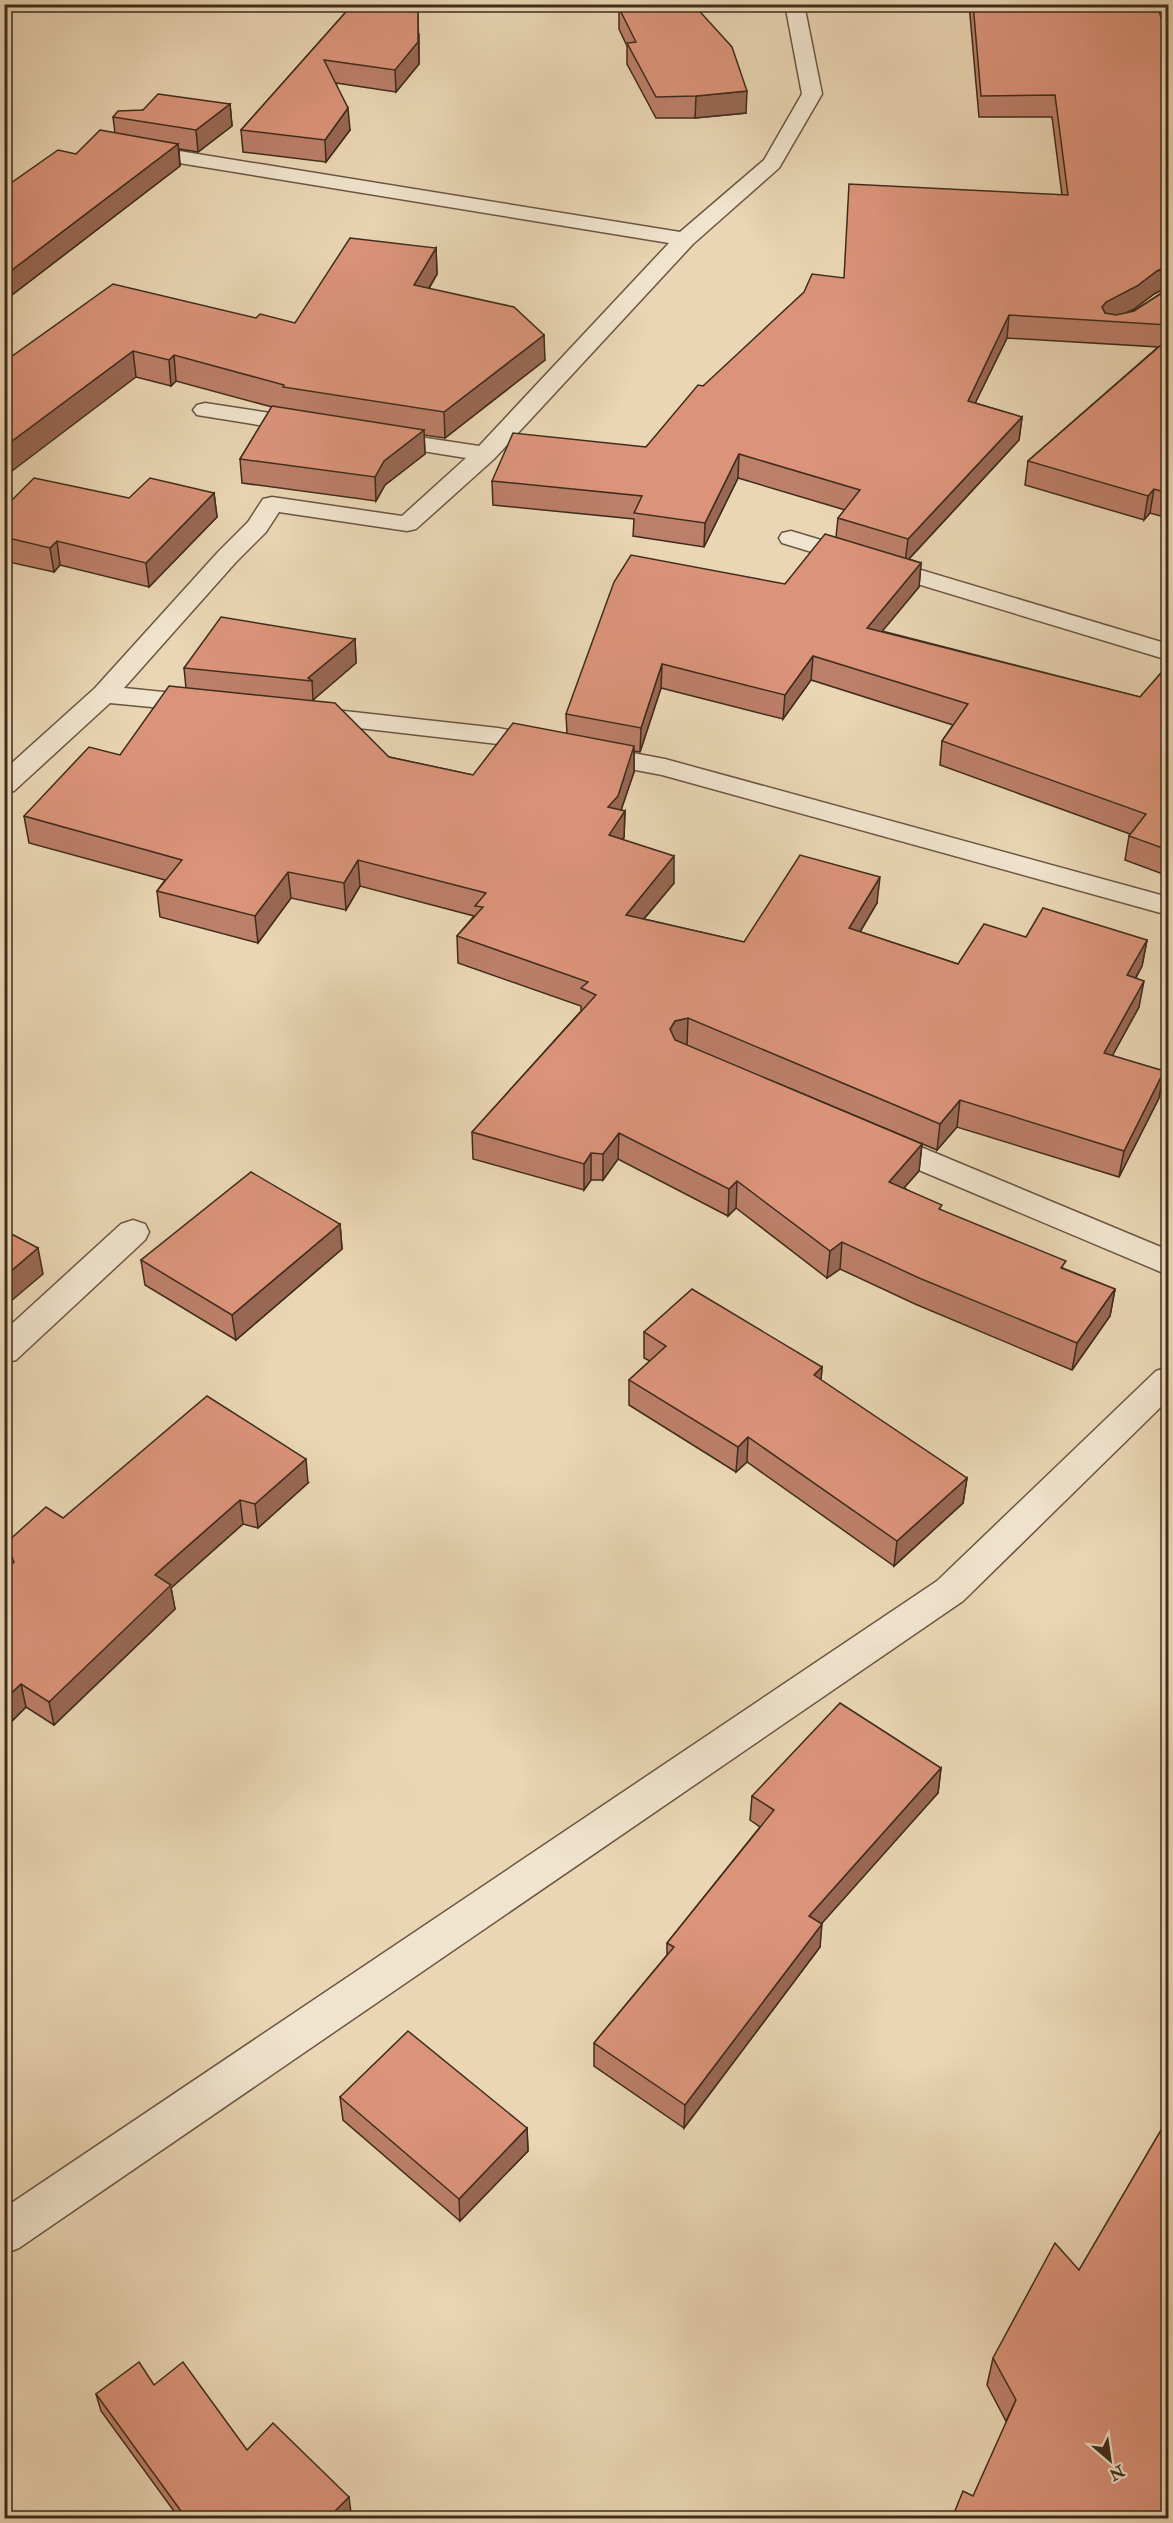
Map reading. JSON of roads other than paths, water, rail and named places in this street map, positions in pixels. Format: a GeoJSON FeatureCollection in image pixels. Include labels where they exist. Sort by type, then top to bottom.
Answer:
{"type":"FeatureCollection","features":[{"type":"Feature","properties":{"kind":"street"},"geometry":{"type":"LineString","coordinates":[[4,785],[105,694],[227,557],[257,527],[272,504],[408,524],[485,454],[685,239],[772,164],[812,94],[794,4]]}},
{"type":"Feature","properties":{"kind":"street"},"geometry":{"type":"LineString","coordinates":[[121,148],[685,239]]}},
{"type":"Feature","properties":{"kind":"street"},"geometry":{"type":"LineString","coordinates":[[205,410],[333,430]]}},
{"type":"Feature","properties":{"kind":"street"},"geometry":{"type":"LineString","coordinates":[[357,434],[485,454]]}},
{"type":"Feature","properties":{"kind":"street"},"geometry":{"type":"LineString","coordinates":[[791,538],[1168,652]]}},
{"type":"Feature","properties":{"kind":"street"},"geometry":{"type":"LineString","coordinates":[[105,694],[229,707]]}},
{"type":"Feature","properties":{"kind":"street"},"geometry":{"type":"LineString","coordinates":[[286,713],[498,736],[665,767],[1168,906]]}},
{"type":"Feature","properties":{"kind":"street"},"geometry":{"type":"LineString","coordinates":[[850,1128],[1168,1263]]}},
{"type":"Feature","properties":{"kind":"street"},"geometry":{"type":"LineString","coordinates":[[4,1351],[133,1232]]}},
{"type":"Feature","properties":{"kind":"street"},"geometry":{"type":"LineString","coordinates":[[4,2233],[950,1591],[1168,1380]]}}]}
